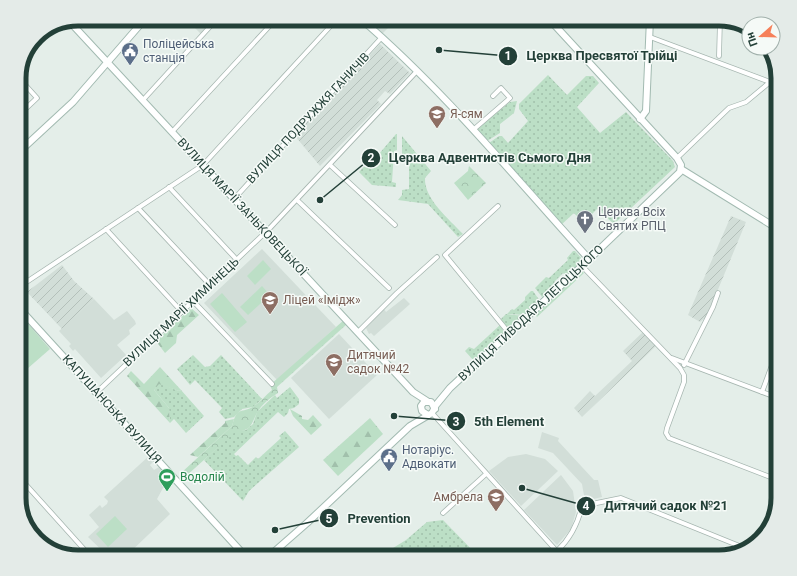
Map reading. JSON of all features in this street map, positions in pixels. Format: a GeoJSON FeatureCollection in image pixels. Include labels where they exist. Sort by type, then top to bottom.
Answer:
{"type":"FeatureCollection","features":[{"type":"Feature","properties":{"kind":"street","name":"ВУЛИЦЯ МАРІЇ ЗАНЬКОВЕЦЬКОЇ"},"geometry":{"type":"LineString","coordinates":[[74,26],[413,392],[423,413],[431,412]]}},
{"type":"Feature","properties":{"kind":"street"},"geometry":{"type":"LineString","coordinates":[[26,146],[73,102],[139,26]]}},
{"type":"Feature","properties":{"kind":"street"},"geometry":{"type":"LineString","coordinates":[[143,100],[211,26]]}},
{"type":"Feature","properties":{"kind":"street"},"geometry":{"type":"LineString","coordinates":[[172,132],[270,26]]}},
{"type":"Feature","properties":{"kind":"street"},"geometry":{"type":"LineString","coordinates":[[26,282],[203,165],[331,26]]}},
{"type":"Feature","properties":{"kind":"street"},"geometry":{"type":"LineString","coordinates":[[369,26],[417,71],[473,130],[589,259]]}},
{"type":"Feature","properties":{"kind":"street"},"geometry":{"type":"LineString","coordinates":[[555,26],[640,120],[677,158],[681,163],[681,169],[771,225]]}},
{"type":"Feature","properties":{"kind":"street"},"geometry":{"type":"LineString","coordinates":[[640,120],[646,111],[650,26]]}},
{"type":"Feature","properties":{"kind":"street"},"geometry":{"type":"LineString","coordinates":[[719,56],[720,26]]}},
{"type":"Feature","properties":{"kind":"street","name":"ВУЛИЦЯ ПОДРУЖЖЯ ГАНИЧІВ"},"geometry":{"type":"LineString","coordinates":[[234,199],[382,37]]}},
{"type":"Feature","properties":{"kind":"street"},"geometry":{"type":"LineString","coordinates":[[650,37],[770,82],[746,102],[729,108],[677,158]]}},
{"type":"Feature","properties":{"kind":"street","name":"ВУЛИЦЯ МАРІЇ ХИМИНЕЦЬ"},"geometry":{"type":"LineString","coordinates":[[97,392],[265,233],[417,71]]}},
{"type":"Feature","properties":{"kind":"street"},"geometry":{"type":"LineString","coordinates":[[26,86],[37,98],[26,108]]}},
{"type":"Feature","properties":{"kind":"street"},"geometry":{"type":"LineString","coordinates":[[473,130],[510,98],[501,88],[493,96]]}},
{"type":"Feature","properties":{"kind":"street"},"geometry":{"type":"LineString","coordinates":[[330,164],[395,225]]}},
{"type":"Feature","properties":{"kind":"street","name":"ВУЛИЦЯ ТИВОДАРА ЛЕГОЦЬКОГО"},"geometry":{"type":"LineString","coordinates":[[277,550],[410,426],[431,412],[449,390],[675,178],[681,169]]}},
{"type":"Feature","properties":{"kind":"street"},"geometry":{"type":"LineString","coordinates":[[169,187],[237,260]]}},
{"type":"Feature","properties":{"kind":"street"},"geometry":{"type":"LineString","coordinates":[[297,200],[389,288]]}},
{"type":"Feature","properties":{"kind":"street"},"geometry":{"type":"LineString","coordinates":[[498,206],[445,255],[509,333]]}},
{"type":"Feature","properties":{"kind":"street"},"geometry":{"type":"LineString","coordinates":[[138,208],[210,285]]}},
{"type":"Feature","properties":{"kind":"street"},"geometry":{"type":"LineString","coordinates":[[106,229],[182,312]]}},
{"type":"Feature","properties":{"kind":"street"},"geometry":{"type":"LineString","coordinates":[[358,332],[397,293],[437,257]]}},
{"type":"Feature","properties":{"kind":"street"},"geometry":{"type":"LineString","coordinates":[[582,266],[680,368],[685,378],[667,428],[667,436],[675,441],[771,477]]}},
{"type":"Feature","properties":{"kind":"street"},"geometry":{"type":"LineString","coordinates":[[680,368],[685,363],[713,307],[718,293]]}},
{"type":"Feature","properties":{"kind":"street"},"geometry":{"type":"LineString","coordinates":[[193,301],[272,384]]}},
{"type":"Feature","properties":{"kind":"street","name":"КАПУШАНСЬКА ВУЛИЦЯ"},"geometry":{"type":"LineString","coordinates":[[26,316],[241,550]]}},
{"type":"Feature","properties":{"kind":"street"},"geometry":{"type":"LineString","coordinates":[[670,357],[771,395]]}},
{"type":"Feature","properties":{"kind":"street"},"geometry":{"type":"LineString","coordinates":[[762,392],[771,368]]}},
{"type":"Feature","properties":{"kind":"street","name":"ВУЛИЦЯ ТИВОДАРА ЛЕГОЦЬКОГО"},"geometry":{"type":"LineString","coordinates":[[410,426],[421,407],[428,401],[449,390]]}},
{"type":"Feature","properties":{"kind":"street","name":"ВУЛИЦЯ МАРІЇ ЗАНЬКОВЕЦЬКОЇ"},"geometry":{"type":"LineString","coordinates":[[413,392],[428,401]]}},
{"type":"Feature","properties":{"kind":"street"},"geometry":{"type":"LineString","coordinates":[[428,401],[434,404],[431,412],[556,550]]}},
{"type":"Feature","properties":{"kind":"street"},"geometry":{"type":"LineString","coordinates":[[443,513],[486,474]]}},
{"type":"Feature","properties":{"kind":"street"},"geometry":{"type":"LineString","coordinates":[[26,485],[86,550]]}},
{"type":"Feature","properties":{"kind":"street"},"geometry":{"type":"LineString","coordinates":[[558,550],[566,542],[575,527],[582,506],[621,498],[739,546]]}},
{"type":"Feature","properties":{"kind":"street"},"geometry":{"type":"LineString","coordinates":[[237,545],[239,550]]}},
{"type":"Feature","properties":{"kind":"shaded area"},"geometry":{"type":"Polygon","coordinates":[[[193,26],[208,26],[201,34],[193,26]]]}},
{"type":"Feature","properties":{"kind":"shaded area"},"geometry":{"type":"Polygon","coordinates":[[[373,26],[390,26],[382,34],[373,26]]]}},
{"type":"Feature","properties":{"kind":"shaded area"},"geometry":{"type":"Polygon","coordinates":[[[380,44],[410,73],[390,94],[385,91],[377,100],[381,104],[320,166],[295,136],[380,44]]]}},
{"type":"Feature","properties":{"kind":"shaded area"},"geometry":{"type":"Polygon","coordinates":[[[731,216],[746,222],[707,316],[700,322],[688,315],[731,216]]]}},
{"type":"Feature","properties":{"kind":"shaded area","name":"Ліцей «Імідж»"},"geometry":{"type":"Polygon","coordinates":[[[262,249],[336,327],[277,380],[204,303],[262,249]]]}},
{"type":"Feature","properties":{"kind":"shaded area"},"geometry":{"type":"Polygon","coordinates":[[[62,265],[74,281],[94,299],[62,329],[27,292],[62,265]]]}},
{"type":"Feature","properties":{"kind":"shaded area"},"geometry":{"type":"Polygon","coordinates":[[[404,298],[410,304],[374,336],[371,333],[369,334],[366,328],[384,309],[386,312],[404,298]]]}},
{"type":"Feature","properties":{"kind":"shaded area"},"geometry":{"type":"Polygon","coordinates":[[[94,299],[114,320],[127,311],[136,324],[129,330],[130,334],[117,345],[126,355],[101,378],[75,349],[73,351],[69,346],[71,344],[59,331],[94,299]]]}},
{"type":"Feature","properties":{"kind":"shaded area"},"geometry":{"type":"Polygon","coordinates":[[[643,332],[656,346],[582,417],[574,408],[590,391],[595,396],[632,361],[623,351],[643,332]]]}},
{"type":"Feature","properties":{"kind":"shaded area","name":"Дитячий садок №42"},"geometry":{"type":"Polygon","coordinates":[[[339,334],[377,375],[329,419],[291,378],[339,334]]]}},
{"type":"Feature","properties":{"kind":"shaded area"},"geometry":{"type":"Polygon","coordinates":[[[542,432],[559,438],[558,441],[594,480],[598,480],[602,497],[585,501],[582,484],[553,453],[538,448],[542,432]]]}},
{"type":"Feature","properties":{"kind":"shaded area"},"geometry":{"type":"Polygon","coordinates":[[[526,454],[545,459],[558,471],[521,506],[489,471],[508,457],[526,454]]]}},
{"type":"Feature","properties":{"kind":"shaded area"},"geometry":{"type":"Polygon","coordinates":[[[149,456],[154,461],[150,465],[154,470],[159,467],[171,480],[163,488],[157,499],[170,514],[132,550],[102,550],[88,537],[99,527],[89,515],[100,505],[102,508],[107,504],[108,501],[104,497],[149,456]]]}},
{"type":"Feature","properties":{"kind":"shaded area"},"geometry":{"type":"Polygon","coordinates":[[[561,475],[573,491],[576,512],[571,529],[557,545],[524,510],[561,475]]]}},
{"type":"Feature","properties":{"kind":"green space"},"geometry":{"type":"Polygon","coordinates":[[[548,75],[567,95],[586,76],[593,76],[599,83],[577,107],[600,133],[626,112],[673,161],[675,167],[614,224],[597,209],[583,223],[574,213],[561,225],[489,143],[499,136],[502,136],[508,143],[528,121],[519,109],[519,104],[548,75]]]}},
{"type":"Feature","properties":{"kind":"green space"},"geometry":{"type":"Polygon","coordinates":[[[517,101],[514,113],[500,124],[500,133],[487,141],[475,130],[510,102],[517,101]]]}},
{"type":"Feature","properties":{"kind":"green space"},"geometry":{"type":"Polygon","coordinates":[[[396,134],[397,150],[394,151],[392,182],[396,183],[396,187],[372,185],[359,172],[370,160],[373,161],[396,134]]]}},
{"type":"Feature","properties":{"kind":"green space"},"geometry":{"type":"Polygon","coordinates":[[[402,136],[431,171],[425,178],[429,194],[438,208],[463,234],[458,237],[428,204],[398,200],[402,195],[402,190],[409,189],[409,158],[402,157],[402,136]]]}},
{"type":"Feature","properties":{"kind":"green space"},"geometry":{"type":"Polygon","coordinates":[[[469,166],[486,183],[468,200],[454,183],[468,171],[469,166]]]}},
{"type":"Feature","properties":{"kind":"green space"},"geometry":{"type":"Polygon","coordinates":[[[573,251],[575,251],[583,260],[566,276],[563,273],[554,282],[557,285],[542,297],[535,288],[546,277],[549,278],[568,260],[567,258],[573,251]]]}},
{"type":"Feature","properties":{"kind":"green space"},"geometry":{"type":"Polygon","coordinates":[[[263,260],[271,269],[255,285],[247,276],[263,260]]]}},
{"type":"Feature","properties":{"kind":"green space"},"geometry":{"type":"Polygon","coordinates":[[[581,270],[584,273],[537,317],[534,313],[581,270]]]}},
{"type":"Feature","properties":{"kind":"green space"},"geometry":{"type":"Polygon","coordinates":[[[262,286],[270,295],[248,315],[240,307],[262,286]]]}},
{"type":"Feature","properties":{"kind":"green space"},"geometry":{"type":"Polygon","coordinates":[[[533,291],[540,301],[525,315],[507,314],[525,300],[525,297],[533,291]]]}},
{"type":"Feature","properties":{"kind":"green space"},"geometry":{"type":"Polygon","coordinates":[[[222,293],[247,322],[235,332],[210,304],[222,293]]]}},
{"type":"Feature","properties":{"kind":"green space"},"geometry":{"type":"Polygon","coordinates":[[[191,308],[199,315],[177,335],[176,343],[165,353],[156,341],[191,308]]]}},
{"type":"Feature","properties":{"kind":"green space"},"geometry":{"type":"Polygon","coordinates":[[[506,314],[524,316],[508,330],[500,320],[506,314]]]}},
{"type":"Feature","properties":{"kind":"green space"},"geometry":{"type":"Polygon","coordinates":[[[344,320],[347,324],[277,387],[278,393],[261,407],[248,429],[235,432],[185,477],[181,473],[232,426],[238,412],[250,409],[258,403],[272,390],[270,385],[344,320]]]}},
{"type":"Feature","properties":{"kind":"green space"},"geometry":{"type":"Polygon","coordinates":[[[26,322],[50,349],[26,370],[26,322]]]}},
{"type":"Feature","properties":{"kind":"green space"},"geometry":{"type":"Polygon","coordinates":[[[500,325],[505,334],[474,361],[465,351],[469,347],[474,349],[500,325]]]}},
{"type":"Feature","properties":{"kind":"green space"},"geometry":{"type":"Polygon","coordinates":[[[193,355],[205,367],[210,366],[221,355],[262,399],[253,407],[242,409],[234,417],[225,419],[219,412],[222,408],[195,380],[190,385],[177,369],[193,355]]]}},
{"type":"Feature","properties":{"kind":"green space"},"geometry":{"type":"Polygon","coordinates":[[[160,367],[181,390],[179,391],[159,384],[154,390],[169,408],[170,423],[127,376],[131,371],[144,384],[160,367]]]}},
{"type":"Feature","properties":{"kind":"green space"},"geometry":{"type":"Polygon","coordinates":[[[159,383],[179,391],[181,390],[204,416],[186,433],[174,419],[170,423],[169,408],[154,390],[159,383]]]}},
{"type":"Feature","properties":{"kind":"green space"},"geometry":{"type":"Polygon","coordinates":[[[290,387],[299,399],[299,404],[294,408],[289,409],[288,413],[284,417],[278,412],[234,454],[236,456],[238,455],[248,465],[256,457],[258,459],[281,438],[279,436],[285,431],[299,447],[249,491],[243,501],[204,460],[235,431],[246,430],[253,424],[257,412],[275,395],[277,398],[290,387]]]}},
{"type":"Feature","properties":{"kind":"green space"},"geometry":{"type":"Polygon","coordinates":[[[290,409],[302,416],[302,419],[308,420],[313,415],[322,425],[311,435],[293,416],[290,409]]]}},
{"type":"Feature","properties":{"kind":"green space"},"geometry":{"type":"Polygon","coordinates":[[[370,418],[383,434],[338,476],[323,460],[370,418]]]}},
{"type":"Feature","properties":{"kind":"green space"},"geometry":{"type":"Polygon","coordinates":[[[234,419],[232,426],[198,457],[190,455],[225,423],[225,421],[234,419]]]}},
{"type":"Feature","properties":{"kind":"green space"},"geometry":{"type":"Polygon","coordinates":[[[115,516],[127,529],[108,547],[96,534],[115,516]]]}},
{"type":"Feature","properties":{"kind":"green space"},"geometry":{"type":"Polygon","coordinates":[[[443,520],[472,550],[393,550],[393,548],[406,540],[427,522],[443,520]]]}},
{"type":"Feature","properties":{"kind":"place","name":"Церква Пресвятої Трійці"},"geometry":{"type":"Point","coordinates":[439,50]}},
{"type":"Feature","properties":{"kind":"place","name":"Поліцейська станція"},"geometry":{"type":"Point","coordinates":[130,66]}},
{"type":"Feature","properties":{"kind":"place","name":"Я-сям"},"geometry":{"type":"Point","coordinates":[437,129]}},
{"type":"Feature","properties":{"kind":"place","name":"Церква Адвентистів Сьмого Дня"},"geometry":{"type":"Point","coordinates":[320,200]}},
{"type":"Feature","properties":{"kind":"place","name":"Церква Всіх Святих РПЦ"},"geometry":{"type":"Point","coordinates":[585,234]}},
{"type":"Feature","properties":{"kind":"place","name":"Ліцей «Імідж»"},"geometry":{"type":"Point","coordinates":[270,315]}},
{"type":"Feature","properties":{"kind":"place","name":"Дитячий садок №42"},"geometry":{"type":"Point","coordinates":[334,377]}},
{"type":"Feature","properties":{"kind":"place","name":"5th Element"},"geometry":{"type":"Point","coordinates":[394,416]}},
{"type":"Feature","properties":{"kind":"place","name":"Нотаріус. Адвокати"},"geometry":{"type":"Point","coordinates":[389,472]}},
{"type":"Feature","properties":{"kind":"place","name":"Дитячий садок №21"},"geometry":{"type":"Point","coordinates":[522,488]}},
{"type":"Feature","properties":{"kind":"place","name":"Водолій"},"geometry":{"type":"Point","coordinates":[167,492]}},
{"type":"Feature","properties":{"kind":"place","name":"Амбрела"},"geometry":{"type":"Point","coordinates":[496,512]}},
{"type":"Feature","properties":{"kind":"place","name":"Prevention"},"geometry":{"type":"Point","coordinates":[275,530]}}]}
